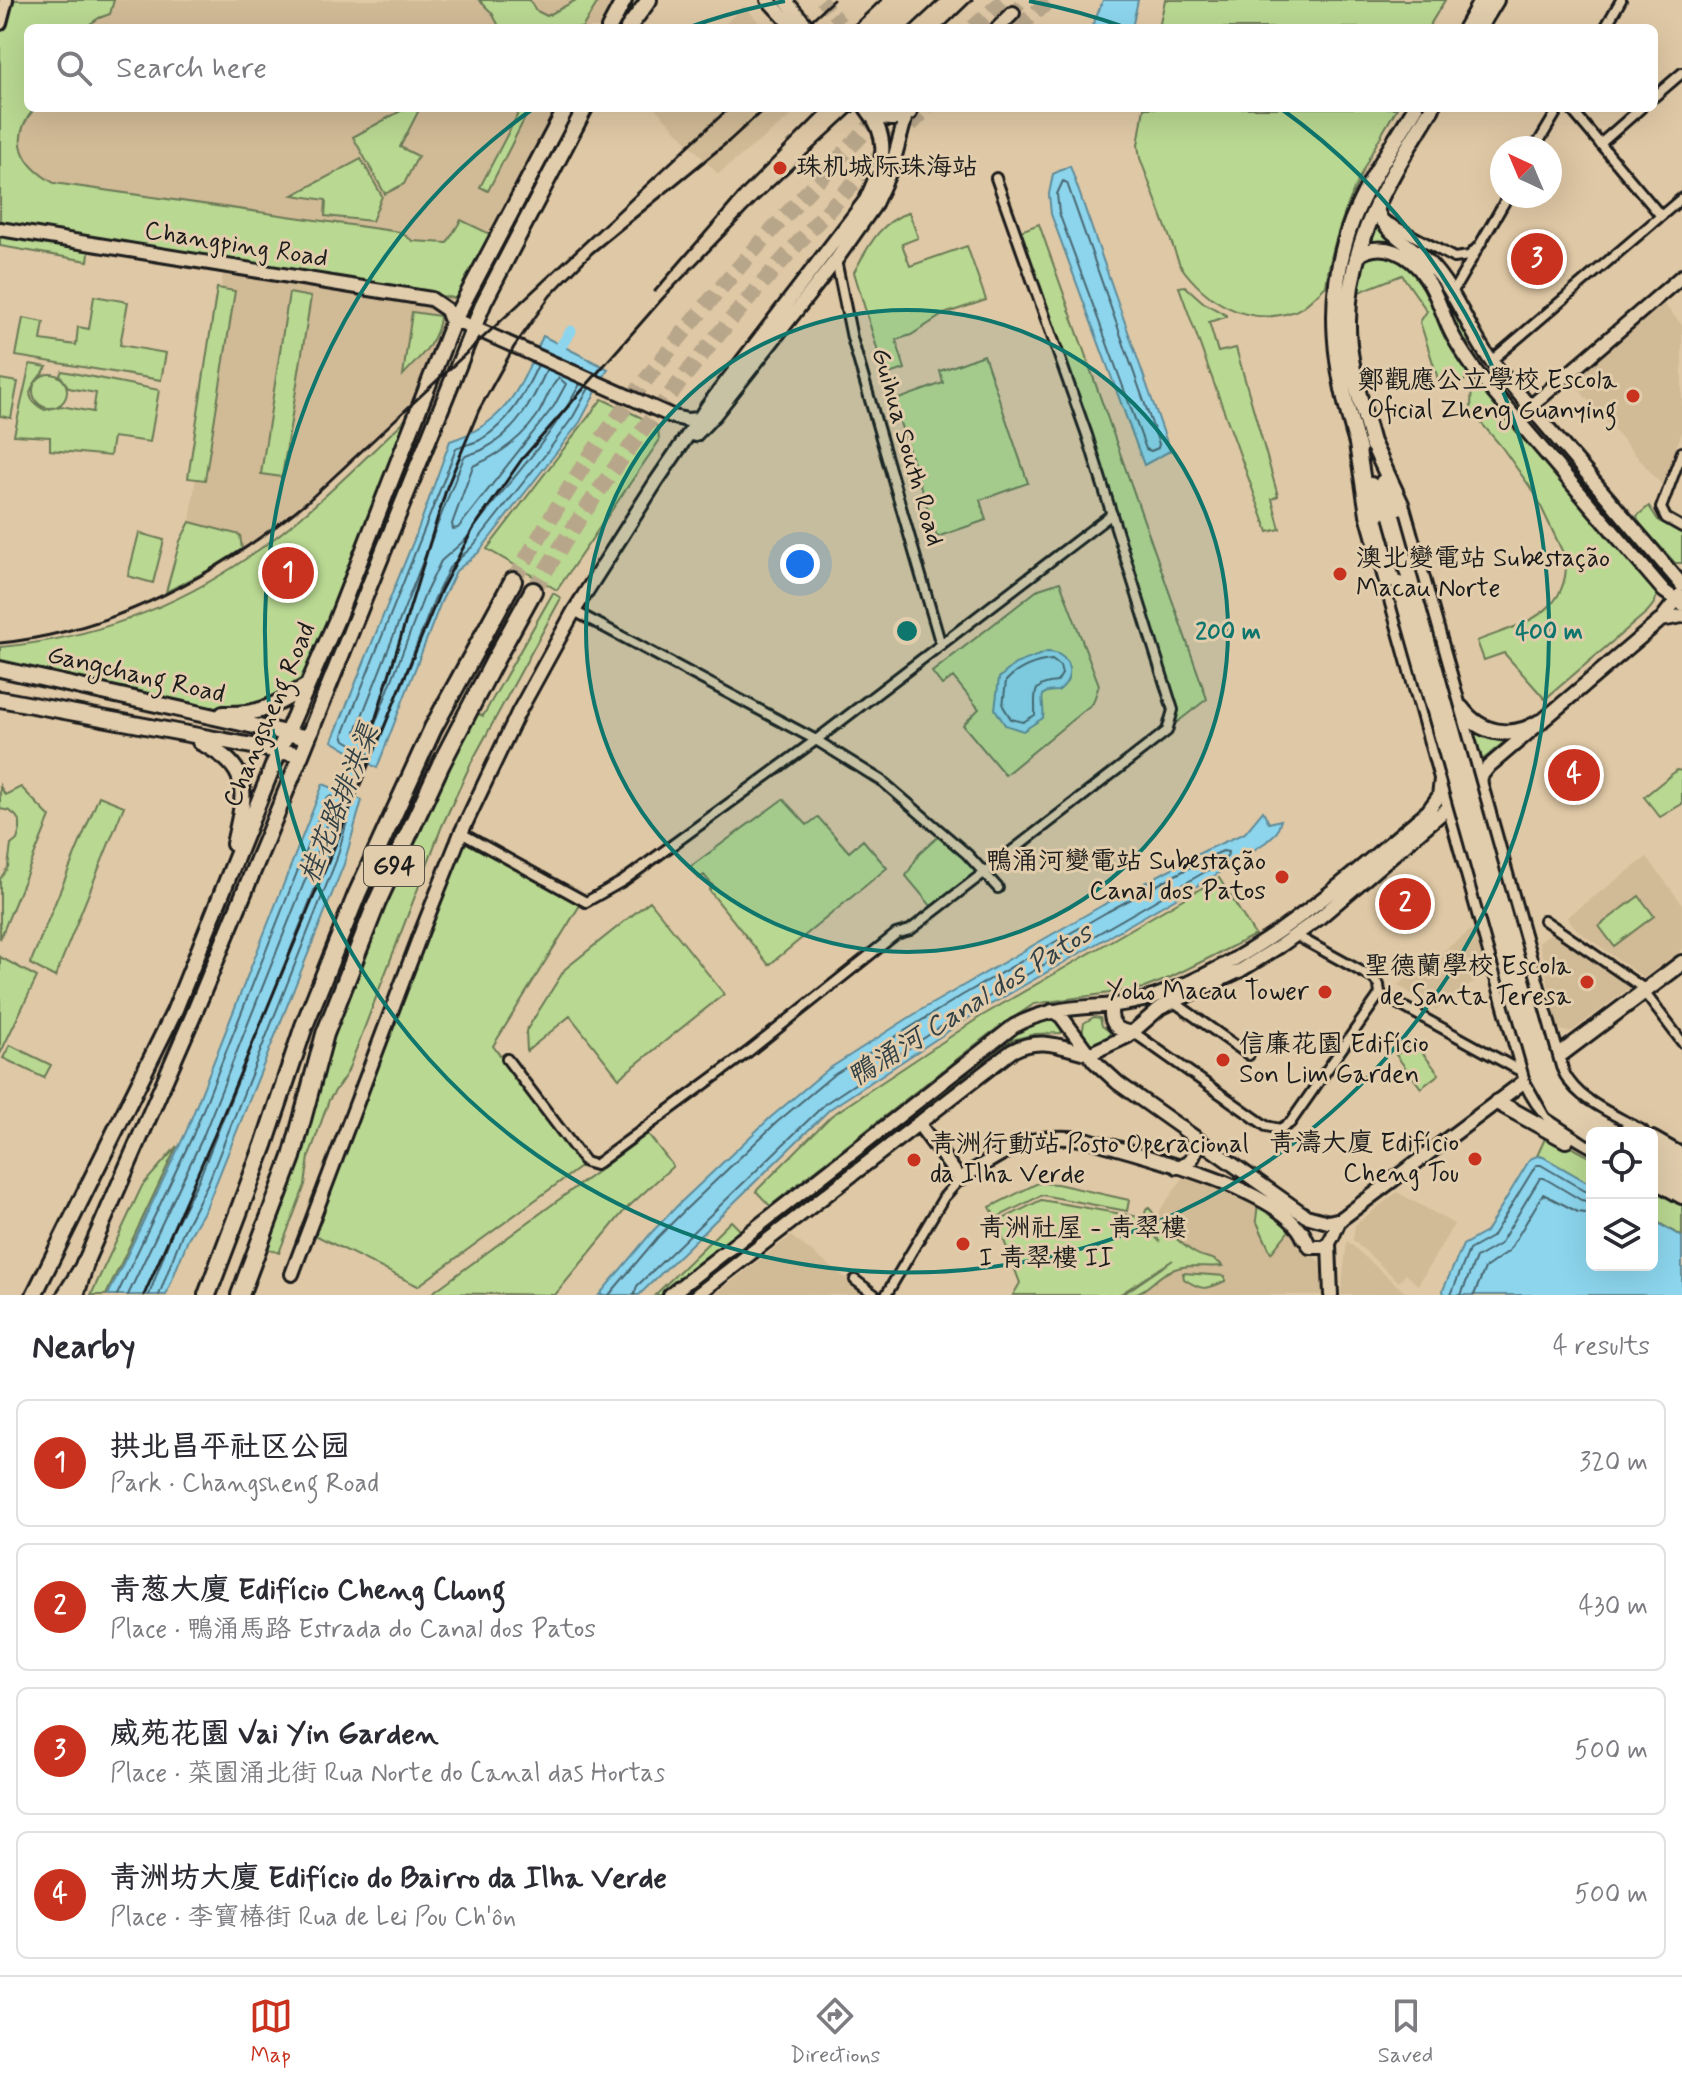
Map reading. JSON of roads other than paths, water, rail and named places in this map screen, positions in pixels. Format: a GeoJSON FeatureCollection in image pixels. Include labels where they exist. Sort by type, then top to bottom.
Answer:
{"type":"FeatureCollection","features":[{"type":"Feature","properties":{"kind":"highway","name":"G94"},"geometry":{"type":"LineString","coordinates":[[207,1295],[264,1145],[304,1026],[392,816],[433,728],[513,581]]}},
{"type":"Feature","properties":{"kind":"highway","name":"G94"},"geometry":{"type":"LineString","coordinates":[[240,1295],[292,1157],[325,1034],[377,902],[441,764],[533,591]]}},
{"type":"Feature","properties":{"kind":"highway"},"geometry":{"type":"LineString","coordinates":[[198,1295],[231,1231]]}},
{"type":"Feature","properties":{"kind":"highway"},"geometry":{"type":"LineString","coordinates":[[75,1295],[85,1263]]}},
{"type":"Feature","properties":{"kind":"main road"},"geometry":{"type":"LineString","coordinates":[[0,23],[6,0]]}},
{"type":"Feature","properties":{"kind":"main road"},"geometry":{"type":"LineString","coordinates":[[611,24],[624,0]]}},
{"type":"Feature","properties":{"kind":"main road"},"geometry":{"type":"LineString","coordinates":[[632,23],[649,0]]}},
{"type":"Feature","properties":{"kind":"main road"},"geometry":{"type":"LineString","coordinates":[[768,0],[790,24]]}},
{"type":"Feature","properties":{"kind":"main road"},"geometry":{"type":"LineString","coordinates":[[785,0],[806,24]]}},
{"type":"Feature","properties":{"kind":"main road"},"geometry":{"type":"LineString","coordinates":[[1458,24],[1473,0]]}},
{"type":"Feature","properties":{"kind":"main road"},"geometry":{"type":"LineString","coordinates":[[1468,24],[1482,0]]}},
{"type":"Feature","properties":{"kind":"main road"},"geometry":{"type":"LineString","coordinates":[[1481,24],[1496,0]]}},
{"type":"Feature","properties":{"kind":"main road"},"geometry":{"type":"LineString","coordinates":[[1002,24],[1013,13]]}},
{"type":"Feature","properties":{"kind":"main road","name":"Changsheng Road"},"geometry":{"type":"LineString","coordinates":[[34,1295],[174,1012],[347,592],[455,318],[564,112]]}},
{"type":"Feature","properties":{"kind":"main road","name":"Changsheng Road"},"geometry":{"type":"LineString","coordinates":[[65,1295],[85,1263],[193,1016],[308,738],[470,326],[583,112]]}},
{"type":"Feature","properties":{"kind":"main road"},"geometry":{"type":"LineString","coordinates":[[704,421],[866,200],[882,157],[882,134],[873,112]]}},
{"type":"Feature","properties":{"kind":"main road"},"geometry":{"type":"LineString","coordinates":[[884,112],[904,112]]}},
{"type":"Feature","properties":{"kind":"main road"},"geometry":{"type":"LineString","coordinates":[[292,1274],[461,833],[518,713],[574,611],[680,448],[836,260],[885,187],[910,112]]}},
{"type":"Feature","properties":{"kind":"main road"},"geometry":{"type":"LineString","coordinates":[[1413,112],[1357,211],[1338,271],[1334,313],[1336,355],[1387,517],[1548,1072],[1569,1104],[1608,1127]]}},
{"type":"Feature","properties":{"kind":"main road"},"geometry":{"type":"LineString","coordinates":[[1430,112],[1377,210],[1356,257],[1349,303],[1349,343],[1364,442],[1368,514],[1525,1077],[1548,1116],[1586,1140]]}},
{"type":"Feature","properties":{"kind":"main road"},"geometry":{"type":"LineString","coordinates":[[1377,210],[1386,227],[1426,259],[1452,293],[1468,327],[1491,361],[1682,585]]}},
{"type":"Feature","properties":{"kind":"main road","name":"Changping Road"},"geometry":{"type":"LineString","coordinates":[[0,229],[431,299]]}},
{"type":"Feature","properties":{"kind":"main road"},"geometry":{"type":"LineString","coordinates":[[1356,257],[1371,249],[1382,248],[1400,254],[1414,264],[1428,281],[1457,344],[1477,373],[1664,591],[1680,599],[1661,620],[1489,766],[1481,776],[1480,786]]}},
{"type":"Feature","properties":{"kind":"main road"},"geometry":{"type":"LineString","coordinates":[[1575,488],[1564,463],[1531,424],[1527,415],[1530,407],[1682,276]]}},
{"type":"Feature","properties":{"kind":"main road"},"geometry":{"type":"LineString","coordinates":[[431,299],[457,299],[472,284]]}},
{"type":"Feature","properties":{"kind":"main road"},"geometry":{"type":"LineString","coordinates":[[431,299],[460,322],[609,389],[674,417],[704,421]]}},
{"type":"Feature","properties":{"kind":"main road"},"geometry":{"type":"LineString","coordinates":[[481,310],[483,326],[494,337]]}},
{"type":"Feature","properties":{"kind":"main road"},"geometry":{"type":"LineString","coordinates":[[1457,344],[1491,361]]}},
{"type":"Feature","properties":{"kind":"main road"},"geometry":{"type":"LineString","coordinates":[[674,417],[682,430],[680,448]]}},
{"type":"Feature","properties":{"kind":"main road"},"geometry":{"type":"LineString","coordinates":[[1364,442],[1401,504],[1563,1078],[1573,1091],[1630,1127]]}},
{"type":"Feature","properties":{"kind":"main road"},"geometry":{"type":"LineString","coordinates":[[1607,524],[1620,513]]}},
{"type":"Feature","properties":{"kind":"main road"},"geometry":{"type":"LineString","coordinates":[[1387,517],[1538,1076],[1543,1090],[1556,1108],[1586,1138]]}},
{"type":"Feature","properties":{"kind":"main road"},"geometry":{"type":"LineString","coordinates":[[1661,620],[1682,616]]}},
{"type":"Feature","properties":{"kind":"main road"},"geometry":{"type":"LineString","coordinates":[[1411,669],[1408,630],[1417,622],[1424,621],[1436,627]]}},
{"type":"Feature","properties":{"kind":"main road","name":"Gangchang Road"},"geometry":{"type":"LineString","coordinates":[[0,669],[308,738]]}},
{"type":"Feature","properties":{"kind":"main road"},"geometry":{"type":"LineString","coordinates":[[191,713],[249,714],[273,706],[307,685]]}},
{"type":"Feature","properties":{"kind":"main road"},"geometry":{"type":"LineString","coordinates":[[1452,687],[1467,716],[1489,730],[1515,732],[1540,722]]}},
{"type":"Feature","properties":{"kind":"main road"},"geometry":{"type":"LineString","coordinates":[[1426,723],[1438,728],[1450,725],[1454,710],[1452,687]]}},
{"type":"Feature","properties":{"kind":"main road","name":"Gangchang Road"},"geometry":{"type":"LineString","coordinates":[[0,699],[301,755]]}},
{"type":"Feature","properties":{"kind":"main road"},"geometry":{"type":"LineString","coordinates":[[185,735],[225,755],[238,770],[244,794],[223,890]]}},
{"type":"Feature","properties":{"kind":"main road"},"geometry":{"type":"LineString","coordinates":[[1102,1070],[1130,1034],[1160,1008],[1241,970],[1295,935],[1450,807],[1467,787],[1472,759]]}},
{"type":"Feature","properties":{"kind":"main road"},"geometry":{"type":"LineString","coordinates":[[670,1295],[1014,1026],[1052,1011],[1112,1006],[1154,996],[1195,980],[1274,937],[1310,911],[1428,811],[1439,796],[1441,775]]}},
{"type":"Feature","properties":{"kind":"main road"},"geometry":{"type":"LineString","coordinates":[[1477,906],[1472,874],[1474,866],[1490,859],[1502,865]]}},
{"type":"Feature","properties":{"kind":"main road"},"geometry":{"type":"LineString","coordinates":[[1493,960],[1504,966],[1521,958],[1517,918]]}},
{"type":"Feature","properties":{"kind":"main road"},"geometry":{"type":"LineString","coordinates":[[1315,1249],[1331,1240],[1341,1219],[1497,1102],[1525,1077],[1556,1058],[1682,963]]}},
{"type":"Feature","properties":{"kind":"main road"},"geometry":{"type":"LineString","coordinates":[[1112,1006],[1115,1025],[1130,1034]]}},
{"type":"Feature","properties":{"kind":"main road"},"geometry":{"type":"LineString","coordinates":[[1052,1011],[1063,1019],[1102,1070],[1190,1134],[1331,1227],[1331,1295]]}},
{"type":"Feature","properties":{"kind":"main road"},"geometry":{"type":"LineString","coordinates":[[1057,1043],[1065,1032],[1063,1019]]}},
{"type":"Feature","properties":{"kind":"main road"},"geometry":{"type":"LineString","coordinates":[[700,1294],[1012,1051],[1036,1042],[1057,1043],[1089,1054],[1130,1034]]}},
{"type":"Feature","properties":{"kind":"main road"},"geometry":{"type":"LineString","coordinates":[[1516,1042],[1520,1051],[1537,1061],[1556,1058]]}},
{"type":"Feature","properties":{"kind":"main road"},"geometry":{"type":"LineString","coordinates":[[1497,1102],[1581,1148],[1586,1146]]}},
{"type":"Feature","properties":{"kind":"main road"},"geometry":{"type":"LineString","coordinates":[[1586,1139],[1581,1135],[1581,1122],[1589,1113],[1604,1112]]}},
{"type":"Feature","properties":{"kind":"main road"},"geometry":{"type":"LineString","coordinates":[[918,1123],[960,1179],[1018,1144],[1058,1137],[1089,1140],[1225,1182],[1294,1221],[1304,1239],[1329,1263],[1332,1273]]}},
{"type":"Feature","properties":{"kind":"main road"},"geometry":{"type":"LineString","coordinates":[[1177,1167],[1193,1158],[1196,1145],[1190,1134]]}},
{"type":"Feature","properties":{"kind":"main road"},"geometry":{"type":"LineString","coordinates":[[1658,1142],[1682,1156]]}},
{"type":"Feature","properties":{"kind":"main road"},"geometry":{"type":"LineString","coordinates":[[1658,1155],[1682,1169]]}},
{"type":"Feature","properties":{"kind":"main road"},"geometry":{"type":"LineString","coordinates":[[1658,1169],[1682,1183]]}},
{"type":"Feature","properties":{"kind":"main road"},"geometry":{"type":"LineString","coordinates":[[1658,1182],[1682,1196]]}},
{"type":"Feature","properties":{"kind":"main road"},"geometry":{"type":"LineString","coordinates":[[1304,1239],[1304,1229],[1320,1220],[1341,1219]]}},
{"type":"Feature","properties":{"kind":"street"},"geometry":{"type":"LineString","coordinates":[[1607,24],[1621,0]]}},
{"type":"Feature","properties":{"kind":"street"},"geometry":{"type":"LineString","coordinates":[[1658,94],[1682,73]]}},
{"type":"Feature","properties":{"kind":"street"},"geometry":{"type":"LineString","coordinates":[[1542,136],[1557,112]]}},
{"type":"Feature","properties":{"kind":"street"},"geometry":{"type":"LineString","coordinates":[[1573,112],[1661,216]]}},
{"type":"Feature","properties":{"kind":"street"},"geometry":{"type":"LineString","coordinates":[[1600,144],[1636,112]]}},
{"type":"Feature","properties":{"kind":"street"},"geometry":{"type":"LineString","coordinates":[[507,1059],[585,1162],[595,1165],[748,1052],[896,934],[910,930],[1167,731],[1173,710],[1087,435],[996,178]]}},
{"type":"Feature","properties":{"kind":"street"},"geometry":{"type":"LineString","coordinates":[[1491,361],[1682,198]]}},
{"type":"Feature","properties":{"kind":"street"},"geometry":{"type":"LineString","coordinates":[[1452,293],[1501,208]]}},
{"type":"Feature","properties":{"kind":"street"},"geometry":{"type":"LineString","coordinates":[[1377,210],[1451,257],[1465,257],[1478,247]]}},
{"type":"Feature","properties":{"kind":"street","name":"Guihua South Road"},"geometry":{"type":"LineString","coordinates":[[834,246],[852,338],[941,645]]}},
{"type":"Feature","properties":{"kind":"street"},"geometry":{"type":"LineString","coordinates":[[1682,452],[1661,508],[1666,518],[1682,527]]}},
{"type":"Feature","properties":{"kind":"street"},"geometry":{"type":"LineString","coordinates":[[461,833],[586,902],[623,881],[816,740],[1112,514]]}},
{"type":"Feature","properties":{"kind":"street"},"geometry":{"type":"LineString","coordinates":[[574,611],[816,740],[882,781],[967,854],[998,888]]}},
{"type":"Feature","properties":{"kind":"street"},"geometry":{"type":"LineString","coordinates":[[1544,920],[1645,991],[1682,1042]]}},
{"type":"Feature","properties":{"kind":"street"},"geometry":{"type":"LineString","coordinates":[[1130,1034],[1266,1126],[1280,1129],[1290,1123],[1380,994],[1379,985],[1373,978],[1295,935]]}},
{"type":"Feature","properties":{"kind":"street"},"geometry":{"type":"LineString","coordinates":[[1380,994],[1525,1077]]}},
{"type":"Feature","properties":{"kind":"street"},"geometry":{"type":"LineString","coordinates":[[1174,1002],[1249,1055]]}},
{"type":"Feature","properties":{"kind":"street"},"geometry":{"type":"LineString","coordinates":[[886,1295],[944,1197],[960,1179]]}},
{"type":"Feature","properties":{"kind":"street"},"geometry":{"type":"LineString","coordinates":[[855,1280],[875,1295]]}},
{"type":"Feature","properties":{"kind":"water"},"geometry":{"type":"Polygon","coordinates":[[[1103,0],[1138,0],[1133,24],[1094,24],[1103,0]]]}},
{"type":"Feature","properties":{"kind":"water"},"geometry":{"type":"Polygon","coordinates":[[[1070,166],[1170,451],[1144,465],[1051,214],[1049,194],[1053,174],[1070,166]]]}},
{"type":"Feature","properties":{"kind":"water"},"geometry":{"type":"Polygon","coordinates":[[[543,336],[608,369],[580,422],[478,553],[456,571],[377,768],[332,741],[416,535],[450,441],[486,424],[510,401],[543,336]]]}},
{"type":"Feature","properties":{"kind":"water"},"geometry":{"type":"Polygon","coordinates":[[[1047,652],[1062,656],[1069,667],[1064,686],[1043,695],[1043,718],[1023,731],[1005,725],[995,709],[999,678],[1015,664],[1047,652]]]}},
{"type":"Feature","properties":{"kind":"water"},"geometry":{"type":"Polygon","coordinates":[[[323,784],[362,800],[344,864],[206,1208],[189,1237],[166,1295],[108,1295],[186,1132],[323,784]]]}},
{"type":"Feature","properties":{"kind":"water","name":"鴨涌河 Canal dos Patos"},"geometry":{"type":"Polygon","coordinates":[[[1263,811],[1269,823],[1281,820],[1277,832],[1266,842],[1214,876],[976,1013],[830,1109],[639,1295],[599,1295],[680,1203],[771,1117],[827,1070],[921,1010],[1103,905],[1206,850],[1245,833],[1263,811]]]}},
{"type":"Feature","properties":{"kind":"water"},"geometry":{"type":"Polygon","coordinates":[[[1543,1157],[1586,1182],[1586,1271],[1658,1271],[1658,1223],[1682,1237],[1682,1295],[1444,1295],[1443,1290],[1463,1245],[1486,1232],[1530,1159],[1543,1157]]]}},
{"type":"Feature","properties":{"kind":"waterway","name":"桂花路排洪渠"},"geometry":{"type":"LineString","coordinates":[[555,355],[571,331]]}},
{"type":"Feature","properties":{"kind":"waterway","name":"桂花路排洪渠"},"geometry":{"type":"LineString","coordinates":[[339,804],[362,745]]}},
{"type":"Feature","properties":{"kind":"tunnel"},"geometry":{"type":"LineString","coordinates":[[821,0],[842,24]]}},
{"type":"Feature","properties":{"kind":"tunnel"},"geometry":{"type":"LineString","coordinates":[[977,24],[1004,0]]}},
{"type":"Feature","properties":{"kind":"tunnel"},"geometry":{"type":"LineString","coordinates":[[1013,13],[1023,0]]}},
{"type":"Feature","properties":{"kind":"tunnel"},"geometry":{"type":"LineString","coordinates":[[1023,24],[1050,0]]}},
{"type":"Feature","properties":{"kind":"tunnel"},"geometry":{"type":"LineString","coordinates":[[513,581],[580,471],[650,374],[765,238],[884,112]]}},
{"type":"Feature","properties":{"kind":"tunnel"},"geometry":{"type":"LineString","coordinates":[[533,591],[620,461],[716,338],[818,221],[923,112]]}},
{"type":"Feature","properties":{"kind":"railway"},"geometry":{"type":"LineString","coordinates":[[807,24],[833,0]]}},
{"type":"Feature","properties":{"kind":"railway"},"geometry":{"type":"LineString","coordinates":[[855,24],[881,0]]}},
{"type":"Feature","properties":{"kind":"railway"},"geometry":{"type":"LineString","coordinates":[[913,24],[939,0]]}},
{"type":"Feature","properties":{"kind":"railway"},"geometry":{"type":"LineString","coordinates":[[947,24],[972,0]]}},
{"type":"Feature","properties":{"kind":"railway"},"geometry":{"type":"LineString","coordinates":[[0,643],[84,626],[125,612],[202,574],[274,527],[308,501],[725,112]]}},
{"type":"Feature","properties":{"kind":"railway"},"geometry":{"type":"LineString","coordinates":[[374,724],[447,487],[479,410],[514,347],[550,296],[592,253],[761,112]]}},
{"type":"Feature","properties":{"kind":"railway"},"geometry":{"type":"LineString","coordinates":[[655,291],[743,189],[820,112]]}},
{"type":"Feature","properties":{"kind":"railway"},"geometry":{"type":"LineString","coordinates":[[144,1295],[215,1134],[441,590],[473,529],[522,459],[663,298],[758,200],[853,112]]}},
{"type":"Feature","properties":{"kind":"place","name":"珠机城际珠海站"},"geometry":{"type":"Point","coordinates":[780,168]}},
{"type":"Feature","properties":{"kind":"place","name":"威苑花園 Vai Yin Garden"},"geometry":{"type":"Point","coordinates":[1537,259]}},
{"type":"Feature","properties":{"kind":"place","name":"鄭觀應公立學校 Escola Oficial Zheng Guanying"},"geometry":{"type":"Point","coordinates":[1633,396]}},
{"type":"Feature","properties":{"kind":"place","name":"拱北昌平社区公园"},"geometry":{"type":"Point","coordinates":[288,573]}},
{"type":"Feature","properties":{"kind":"place","name":"澳北變電站 Subestação Macau Norte"},"geometry":{"type":"Point","coordinates":[1340,574]}},
{"type":"Feature","properties":{"kind":"place","name":"青洲坊大廈 Edifício do Bairro da Ilha Verde"},"geometry":{"type":"Point","coordinates":[1574,775]}},
{"type":"Feature","properties":{"kind":"place","name":"鴨涌河變電站 Subestação Canal dos Patos"},"geometry":{"type":"Point","coordinates":[1282,877]}},
{"type":"Feature","properties":{"kind":"place","name":"青葱大廈 Edifício Cheng Chong"},"geometry":{"type":"Point","coordinates":[1405,904]}},
{"type":"Feature","properties":{"kind":"place","name":"聖德蘭學校 Escola de Santa Teresa"},"geometry":{"type":"Point","coordinates":[1587,982]}},
{"type":"Feature","properties":{"kind":"place","name":"Yoho Macau Tower"},"geometry":{"type":"Point","coordinates":[1325,992]}},
{"type":"Feature","properties":{"kind":"place","name":"信廉花園 Edifício Son Lim Garden"},"geometry":{"type":"Point","coordinates":[1223,1060]}},
{"type":"Feature","properties":{"kind":"place","name":"青濤大廈 Edifício Cheng Tou"},"geometry":{"type":"Point","coordinates":[1475,1159]}},
{"type":"Feature","properties":{"kind":"place","name":"青洲行動站 Posto Operacional da Ilha Verde"},"geometry":{"type":"Point","coordinates":[914,1160]}},
{"type":"Feature","properties":{"kind":"place","name":"青洲社屋 - 青翠樓 I 青翠樓 II"},"geometry":{"type":"Point","coordinates":[963,1244]}}]}
